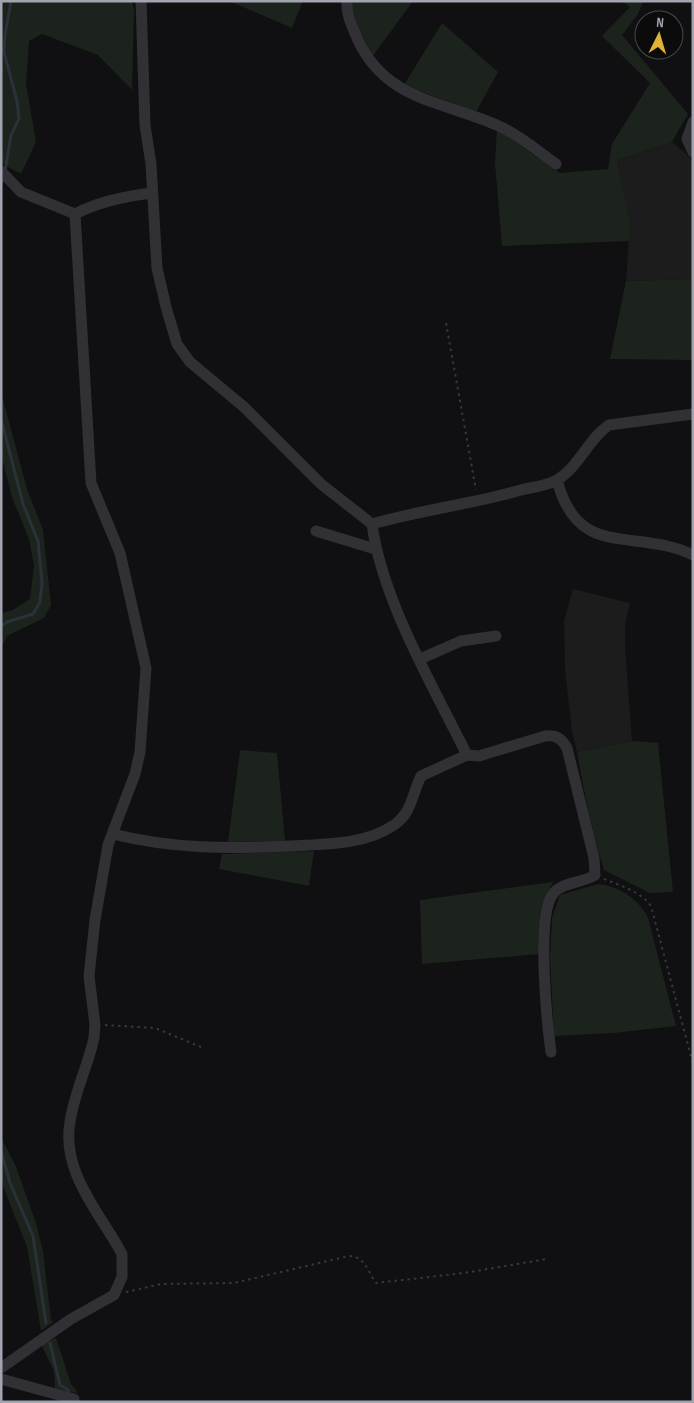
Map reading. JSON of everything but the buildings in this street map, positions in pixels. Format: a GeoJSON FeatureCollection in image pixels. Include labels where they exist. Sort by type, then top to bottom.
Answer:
{"type":"FeatureCollection","features":[{"type":"Feature","properties":{"kind":"street"},"geometry":{"type":"LineString","coordinates":[[141,1],[145,118],[151,164],[157,268],[161,290],[178,344],[183,354],[244,407],[321,484],[372,524],[376,549],[392,598],[467,755]]}},
{"type":"Feature","properties":{"kind":"street"},"geometry":{"type":"LineString","coordinates":[[347,1],[350,20],[366,56],[391,83],[419,98],[499,126],[556,164]]}},
{"type":"Feature","properties":{"kind":"street"},"geometry":{"type":"LineString","coordinates":[[693,122],[687,139],[693,152]]}},
{"type":"Feature","properties":{"kind":"street"},"geometry":{"type":"LineString","coordinates":[[1,171],[21,192],[75,214]]}},
{"type":"Feature","properties":{"kind":"street"},"geometry":{"type":"LineString","coordinates":[[75,214],[85,208],[152,193]]}},
{"type":"Feature","properties":{"kind":"street"},"geometry":{"type":"LineString","coordinates":[[1,1368],[71,1319],[114,1295],[122,1277],[122,1254],[85,1192],[74,1166],[68,1139],[72,1113],[92,1050],[95,1025],[90,960],[102,874],[108,845],[135,774],[140,752],[146,668],[120,553],[91,483],[75,214]]}},
{"type":"Feature","properties":{"kind":"street"},"geometry":{"type":"LineString","coordinates":[[372,524],[402,516],[478,502],[557,480],[588,450],[602,429],[609,425],[693,414]]}},
{"type":"Feature","properties":{"kind":"street"},"geometry":{"type":"LineString","coordinates":[[557,480],[568,510],[575,521],[586,529],[602,535],[665,545],[693,555]]}},
{"type":"Feature","properties":{"kind":"street"},"geometry":{"type":"LineString","coordinates":[[316,531],[376,549]]}},
{"type":"Feature","properties":{"kind":"street"},"geometry":{"type":"LineString","coordinates":[[420,659],[461,641],[496,636]]}},
{"type":"Feature","properties":{"kind":"street"},"geometry":{"type":"LineString","coordinates":[[113,834],[131,839],[212,849],[301,845],[370,837],[395,825],[406,815],[421,776],[467,755],[479,756],[554,735],[562,739],[567,748],[594,858],[594,875],[588,880],[558,889],[552,894],[549,902],[545,925],[544,957],[551,1052]]}},
{"type":"Feature","properties":{"kind":"street"},"geometry":{"type":"LineString","coordinates":[[1,1379],[74,1399]]}},
{"type":"Feature","properties":{"kind":"path"},"geometry":{"type":"LineString","coordinates":[[446,323],[478,502]]}},
{"type":"Feature","properties":{"kind":"path"},"geometry":{"type":"LineString","coordinates":[[594,875],[634,891],[646,899],[651,906],[693,1064]]}},
{"type":"Feature","properties":{"kind":"path"},"geometry":{"type":"LineString","coordinates":[[95,1025],[113,1024],[155,1028],[200,1047]]}},
{"type":"Feature","properties":{"kind":"path"},"geometry":{"type":"LineString","coordinates":[[114,1295],[162,1284],[234,1283],[349,1256],[356,1256],[362,1260],[376,1284],[464,1273],[547,1259]]}},
{"type":"Feature","properties":{"kind":"shaded area"},"geometry":{"type":"Polygon","coordinates":[[[1,1],[132,1],[134,11],[132,90],[98,55],[42,34],[29,41],[26,83],[36,142],[21,174],[1,163],[1,1]]]}},
{"type":"Feature","properties":{"kind":"shaded area"},"geometry":{"type":"Polygon","coordinates":[[[229,1],[303,1],[292,28],[229,1]]]}},
{"type":"Feature","properties":{"kind":"shaded area"},"geometry":{"type":"Polygon","coordinates":[[[351,1],[413,1],[372,57],[353,16],[351,1]]]}},
{"type":"Feature","properties":{"kind":"shaded area"},"geometry":{"type":"Polygon","coordinates":[[[622,1],[643,1],[640,10],[634,10],[634,19],[622,35],[634,49],[634,60],[643,60],[688,114],[672,142],[617,160],[630,221],[629,241],[502,246],[495,164],[497,129],[560,173],[608,169],[612,144],[650,83],[602,36],[630,7],[622,1]]]}},
{"type":"Feature","properties":{"kind":"shaded area"},"geometry":{"type":"Polygon","coordinates":[[[442,23],[498,72],[476,112],[404,85],[442,23]]]}},
{"type":"Feature","properties":{"kind":"shaded area"},"geometry":{"type":"Polygon","coordinates":[[[672,142],[693,160],[693,279],[626,281],[630,221],[617,160],[672,142]]]}},
{"type":"Feature","properties":{"kind":"shaded area"},"geometry":{"type":"Polygon","coordinates":[[[693,279],[693,360],[610,359],[626,281],[693,279]]]}},
{"type":"Feature","properties":{"kind":"shaded area"},"geometry":{"type":"Polygon","coordinates":[[[1,392],[27,489],[43,530],[51,605],[44,618],[7,636],[1,649],[1,613],[13,610],[30,599],[34,566],[29,539],[12,497],[1,455],[1,392]]]}},
{"type":"Feature","properties":{"kind":"shaded area"},"geometry":{"type":"Polygon","coordinates":[[[573,589],[630,603],[625,624],[625,647],[632,741],[577,752],[572,731],[565,670],[564,621],[573,589]]]}},
{"type":"Feature","properties":{"kind":"shaded area"},"geometry":{"type":"Polygon","coordinates":[[[632,741],[658,743],[673,892],[650,893],[604,870],[596,841],[585,797],[577,752],[632,741]]]}},
{"type":"Feature","properties":{"kind":"shaded area"},"geometry":{"type":"Polygon","coordinates":[[[240,750],[277,753],[285,841],[228,842],[240,750]]]}},
{"type":"Feature","properties":{"kind":"shaded area"},"geometry":{"type":"Polygon","coordinates":[[[314,851],[309,886],[219,869],[222,854],[314,851]]]}},
{"type":"Feature","properties":{"kind":"shaded area"},"geometry":{"type":"Polygon","coordinates":[[[553,882],[548,892],[539,954],[422,964],[420,900],[553,882]]]}},
{"type":"Feature","properties":{"kind":"shaded area"},"geometry":{"type":"Polygon","coordinates":[[[598,884],[613,887],[634,899],[648,918],[676,1026],[614,1033],[554,1036],[550,958],[552,918],[560,895],[598,884]]]}},
{"type":"Feature","properties":{"kind":"shaded area"},"geometry":{"type":"Polygon","coordinates":[[[1,1137],[16,1167],[36,1223],[43,1251],[51,1320],[53,1322],[41,1331],[27,1247],[1,1181],[1,1137]]]}},
{"type":"Feature","properties":{"kind":"shaded area"},"geometry":{"type":"Polygon","coordinates":[[[56,1338],[71,1384],[78,1393],[55,1389],[54,1371],[41,1344],[56,1338]]]}},
{"type":"Feature","properties":{"kind":"waterway"},"geometry":{"type":"LineString","coordinates":[[5,171],[11,135],[19,119],[17,101],[4,52],[11,1]]}},
{"type":"Feature","properties":{"kind":"waterway"},"geometry":{"type":"LineString","coordinates":[[1,184],[3,177]]}},
{"type":"Feature","properties":{"kind":"waterway"},"geometry":{"type":"LineString","coordinates":[[1,419],[23,504],[38,541],[42,582],[40,602],[33,614],[7,622],[1,626]]}},
{"type":"Feature","properties":{"kind":"waterway"},"geometry":{"type":"LineString","coordinates":[[1,1151],[10,1183],[33,1236],[46,1323]]}},
{"type":"Feature","properties":{"kind":"waterway"},"geometry":{"type":"LineString","coordinates":[[50,1343],[60,1385],[68,1390],[69,1393]]}}]}
